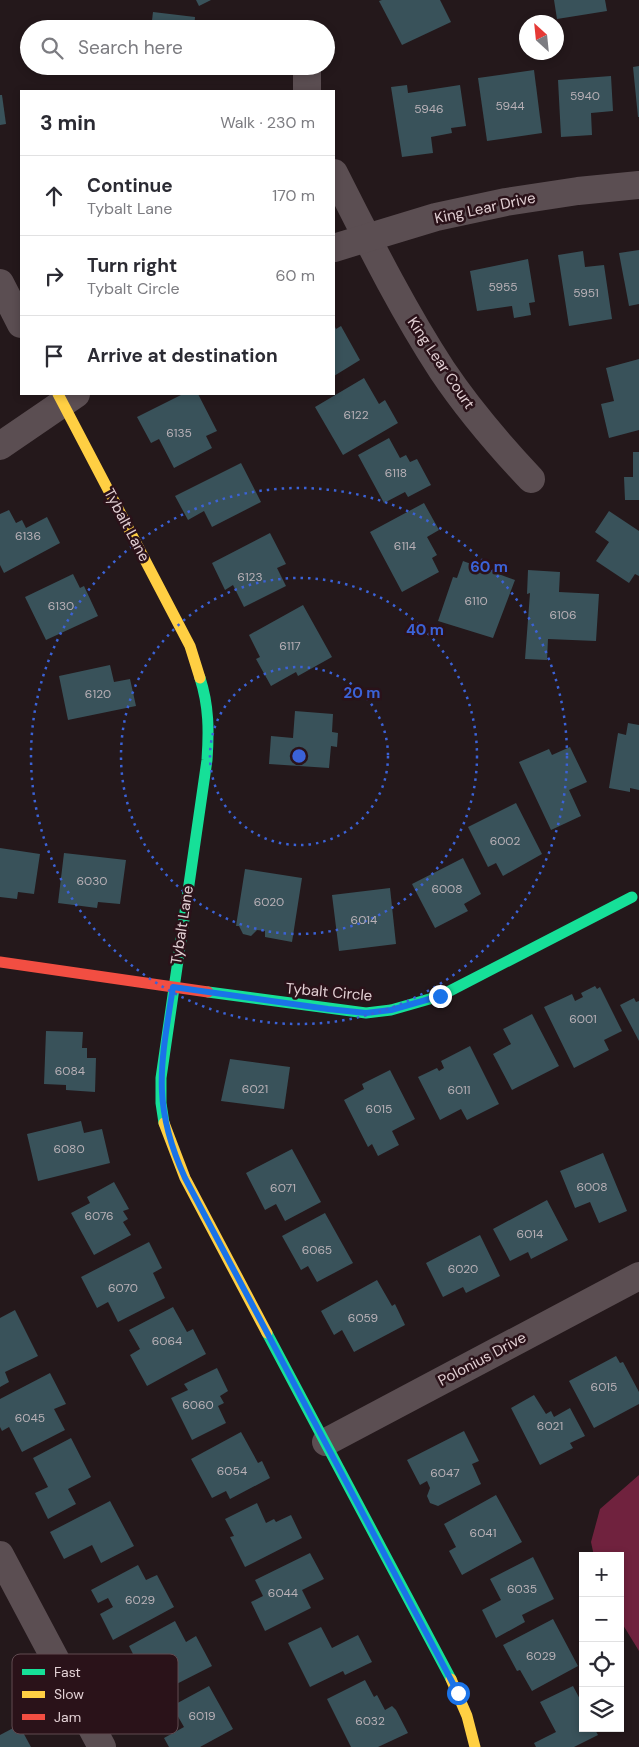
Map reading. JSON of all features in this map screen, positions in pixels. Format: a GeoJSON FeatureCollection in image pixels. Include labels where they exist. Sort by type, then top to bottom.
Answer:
{"type":"FeatureCollection","features":[{"type":"Feature","properties":{"kind":"street"},"geometry":{"type":"LineString","coordinates":[[307,90],[308,75]]}},
{"type":"Feature","properties":{"kind":"street","name":"King Lear Court"},"geometry":{"type":"LineString","coordinates":[[335,176],[406,310],[443,371],[485,427],[531,479]]}},
{"type":"Feature","properties":{"kind":"street","name":"King Lear Drive"},"geometry":{"type":"LineString","coordinates":[[335,248],[436,217],[506,202],[578,191],[639,185]]}},
{"type":"Feature","properties":{"kind":"street"},"geometry":{"type":"LineString","coordinates":[[0,283],[20,322]]}},
{"type":"Feature","properties":{"kind":"street"},"geometry":{"type":"LineString","coordinates":[[0,446],[66,397]]}},
{"type":"Feature","properties":{"kind":"street","name":"Tybalt Lane"},"geometry":{"type":"LineString","coordinates":[[66,397],[190,646],[206,696],[209,722],[208,747],[163,1052],[160,1090],[165,1128],[171,1147],[189,1187],[458,1693],[467,1716],[475,1747]]}},
{"type":"Feature","properties":{"kind":"street","name":"Tybalt Circle"},"geometry":{"type":"LineString","coordinates":[[0,962],[366,1013],[391,1010],[452,990],[632,897]]}},
{"type":"Feature","properties":{"kind":"street","name":"Polonius Drive"},"geometry":{"type":"LineString","coordinates":[[326,1442],[639,1276]]}},
{"type":"Feature","properties":{"kind":"street"},"geometry":{"type":"LineString","coordinates":[[0,1555],[53,1654]]}},
{"type":"Feature","properties":{"kind":"street"},"geometry":{"type":"LineString","coordinates":[[95,1734],[102,1747]]}},
{"type":"Feature","properties":{"kind":"shaded area"},"geometry":{"type":"Polygon","coordinates":[[[639,1475],[639,1651],[624,1627],[624,1552],[593,1552],[591,1542],[600,1509],[639,1475]]]}},
{"type":"Feature","properties":{"kind":"building"},"geometry":{"type":"Polygon","coordinates":[[[196,0],[211,0],[199,6],[196,0]]]}},
{"type":"Feature","properties":{"kind":"building"},"geometry":{"type":"Polygon","coordinates":[[[440,0],[451,22],[402,45],[379,1],[440,0]]]}},
{"type":"Feature","properties":{"kind":"building"},"geometry":{"type":"Polygon","coordinates":[[[554,0],[605,0],[607,11],[564,18],[564,15],[556,15],[554,0]]]}},
{"type":"Feature","properties":{"kind":"building"},"geometry":{"type":"Polygon","coordinates":[[[153,12],[195,17],[195,20],[152,20],[153,12]]]}},
{"type":"Feature","properties":{"kind":"building"},"geometry":{"type":"Polygon","coordinates":[[[639,66],[639,117],[638,117],[633,67],[639,66]]]}},
{"type":"Feature","properties":{"kind":"building"},"geometry":{"type":"Polygon","coordinates":[[[534,70],[542,133],[487,141],[478,78],[534,70]]]}},
{"type":"Feature","properties":{"kind":"building"},"geometry":{"type":"Polygon","coordinates":[[[611,76],[613,111],[591,113],[592,135],[561,137],[558,80],[611,76]]]}},
{"type":"Feature","properties":{"kind":"building"},"geometry":{"type":"Polygon","coordinates":[[[407,85],[408,93],[460,85],[466,126],[451,128],[452,133],[431,137],[433,153],[402,157],[391,87],[407,85]]]}},
{"type":"Feature","properties":{"kind":"building"},"geometry":{"type":"Polygon","coordinates":[[[0,95],[2,95],[6,124],[0,125],[0,95]]]}},
{"type":"Feature","properties":{"kind":"building"},"geometry":{"type":"Polygon","coordinates":[[[639,250],[639,304],[629,306],[619,253],[639,250]]]}},
{"type":"Feature","properties":{"kind":"building"},"geometry":{"type":"Polygon","coordinates":[[[583,251],[585,267],[604,265],[612,319],[569,326],[558,255],[583,251]]]}},
{"type":"Feature","properties":{"kind":"building"},"geometry":{"type":"Polygon","coordinates":[[[528,259],[535,302],[529,303],[531,315],[514,318],[512,306],[477,311],[470,271],[528,259]]]}},
{"type":"Feature","properties":{"kind":"building"},"geometry":{"type":"Polygon","coordinates":[[[341,326],[360,360],[335,375],[335,327],[336,329],[341,326]]]}},
{"type":"Feature","properties":{"kind":"building"},"geometry":{"type":"Polygon","coordinates":[[[639,359],[639,430],[609,438],[601,404],[614,401],[606,368],[639,359]]]}},
{"type":"Feature","properties":{"kind":"building"},"geometry":{"type":"Polygon","coordinates":[[[364,378],[379,404],[385,400],[398,423],[343,455],[315,407],[364,378]]]}},
{"type":"Feature","properties":{"kind":"building"},"geometry":{"type":"Polygon","coordinates":[[[181,395],[199,395],[217,431],[206,436],[212,448],[174,468],[159,439],[151,443],[137,417],[181,395]]]}},
{"type":"Feature","properties":{"kind":"building"},"geometry":{"type":"Polygon","coordinates":[[[389,438],[400,458],[406,455],[410,462],[417,459],[431,485],[408,497],[405,492],[384,503],[358,455],[389,438]]]}},
{"type":"Feature","properties":{"kind":"building"},"geometry":{"type":"Polygon","coordinates":[[[633,452],[639,452],[639,500],[625,500],[624,477],[633,477],[633,452]]]}},
{"type":"Feature","properties":{"kind":"building"},"geometry":{"type":"Polygon","coordinates":[[[241,463],[261,502],[212,527],[204,511],[188,520],[175,496],[241,463]]]}},
{"type":"Feature","properties":{"kind":"building"},"geometry":{"type":"Polygon","coordinates":[[[424,503],[439,530],[427,537],[437,555],[432,558],[439,572],[402,592],[370,532],[424,503]]]}},
{"type":"Feature","properties":{"kind":"building"},"geometry":{"type":"Polygon","coordinates":[[[9,510],[16,523],[22,520],[26,528],[47,517],[60,543],[4,573],[0,565],[0,514],[9,510]]]}},
{"type":"Feature","properties":{"kind":"building"},"geometry":{"type":"Polygon","coordinates":[[[609,511],[639,531],[639,576],[635,574],[629,583],[596,561],[609,542],[595,532],[609,511]]]}},
{"type":"Feature","properties":{"kind":"building"},"geometry":{"type":"Polygon","coordinates":[[[270,533],[286,564],[277,568],[286,586],[244,607],[233,585],[225,590],[212,563],[270,533]]]}},
{"type":"Feature","properties":{"kind":"building"},"geometry":{"type":"Polygon","coordinates":[[[463,561],[515,580],[493,638],[438,621],[453,577],[457,578],[463,561]]]}},
{"type":"Feature","properties":{"kind":"building"},"geometry":{"type":"Polygon","coordinates":[[[528,570],[560,572],[559,592],[599,594],[596,641],[548,639],[547,660],[525,659],[530,593],[527,594],[528,570]]]}},
{"type":"Feature","properties":{"kind":"building"},"geometry":{"type":"Polygon","coordinates":[[[73,574],[80,588],[84,586],[98,616],[46,640],[25,597],[73,574]]]}},
{"type":"Feature","properties":{"kind":"building"},"geometry":{"type":"Polygon","coordinates":[[[303,605],[332,657],[298,676],[296,672],[271,686],[256,659],[260,657],[249,635],[303,605]]]}},
{"type":"Feature","properties":{"kind":"building"},"geometry":{"type":"Polygon","coordinates":[[[110,665],[114,682],[130,679],[136,706],[68,720],[59,676],[110,665]]]}},
{"type":"Feature","properties":{"kind":"building"},"geometry":{"type":"Polygon","coordinates":[[[295,711],[333,714],[332,732],[338,733],[337,747],[331,746],[329,768],[269,764],[271,736],[293,738],[295,711]]]}},
{"type":"Feature","properties":{"kind":"building"},"geometry":{"type":"Polygon","coordinates":[[[628,723],[639,725],[639,790],[630,788],[630,792],[609,788],[618,733],[626,735],[628,723]]]}},
{"type":"Feature","properties":{"kind":"building"},"geometry":{"type":"Polygon","coordinates":[[[570,747],[587,782],[569,790],[581,816],[551,830],[519,762],[549,749],[552,755],[570,747]]]}},
{"type":"Feature","properties":{"kind":"building"},"geometry":{"type":"Polygon","coordinates":[[[516,803],[542,854],[503,876],[496,863],[488,867],[468,827],[516,803]]]}},
{"type":"Feature","properties":{"kind":"building"},"geometry":{"type":"Polygon","coordinates":[[[0,848],[40,854],[34,894],[18,892],[17,899],[0,897],[0,848]]]}},
{"type":"Feature","properties":{"kind":"building"},"geometry":{"type":"Polygon","coordinates":[[[64,853],[126,860],[120,904],[98,902],[97,908],[58,903],[64,853]]]}},
{"type":"Feature","properties":{"kind":"building"},"geometry":{"type":"Polygon","coordinates":[[[463,858],[481,894],[464,904],[468,911],[435,928],[412,884],[463,858]]]}},
{"type":"Feature","properties":{"kind":"building"},"geometry":{"type":"Polygon","coordinates":[[[245,869],[302,878],[292,942],[265,937],[265,931],[257,930],[251,936],[243,934],[239,926],[236,926],[245,869]]]}},
{"type":"Feature","properties":{"kind":"building"},"geometry":{"type":"Polygon","coordinates":[[[390,888],[396,944],[339,951],[332,895],[390,888]]]}},
{"type":"Feature","properties":{"kind":"building"},"geometry":{"type":"Polygon","coordinates":[[[595,986],[597,989],[600,987],[622,1031],[604,1040],[609,1050],[574,1068],[544,1007],[572,994],[575,1001],[583,997],[581,993],[595,986]]]}},
{"type":"Feature","properties":{"kind":"building"},"geometry":{"type":"Polygon","coordinates":[[[634,998],[636,1002],[639,1001],[639,1041],[620,1005],[634,998]]]}},
{"type":"Feature","properties":{"kind":"building"},"geometry":{"type":"Polygon","coordinates":[[[532,1014],[559,1066],[512,1090],[493,1054],[511,1044],[503,1029],[532,1014]]]}},
{"type":"Feature","properties":{"kind":"building"},"geometry":{"type":"Polygon","coordinates":[[[46,1031],[83,1032],[82,1048],[87,1048],[87,1058],[96,1058],[95,1092],[66,1090],[66,1085],[44,1084],[46,1031]]]}},
{"type":"Feature","properties":{"kind":"building"},"geometry":{"type":"Polygon","coordinates":[[[470,1046],[499,1104],[467,1120],[461,1109],[440,1120],[418,1077],[437,1068],[439,1071],[444,1068],[441,1061],[470,1046]]]}},
{"type":"Feature","properties":{"kind":"building"},"geometry":{"type":"Polygon","coordinates":[[[230,1059],[290,1067],[284,1109],[221,1101],[230,1059]]]}},
{"type":"Feature","properties":{"kind":"building"},"geometry":{"type":"Polygon","coordinates":[[[390,1070],[415,1119],[392,1131],[399,1145],[378,1156],[372,1144],[368,1147],[344,1100],[364,1089],[362,1084],[390,1070]]]}},
{"type":"Feature","properties":{"kind":"building"},"geometry":{"type":"Polygon","coordinates":[[[81,1121],[84,1133],[102,1129],[110,1163],[38,1181],[27,1134],[81,1121]]]}},
{"type":"Feature","properties":{"kind":"building"},"geometry":{"type":"Polygon","coordinates":[[[292,1149],[321,1202],[285,1221],[276,1204],[265,1210],[246,1173],[292,1149]]]}},
{"type":"Feature","properties":{"kind":"building"},"geometry":{"type":"Polygon","coordinates":[[[603,1153],[627,1211],[599,1223],[590,1202],[575,1208],[560,1171],[603,1153]]]}},
{"type":"Feature","properties":{"kind":"building"},"geometry":{"type":"Polygon","coordinates":[[[114,1182],[129,1209],[123,1211],[128,1219],[123,1222],[131,1235],[94,1255],[71,1213],[90,1203],[87,1197],[114,1182]]]}},
{"type":"Feature","properties":{"kind":"building"},"geometry":{"type":"Polygon","coordinates":[[[547,1200],[568,1240],[531,1259],[528,1252],[510,1261],[493,1229],[547,1200]]]}},
{"type":"Feature","properties":{"kind":"building"},"geometry":{"type":"Polygon","coordinates":[[[325,1213],[353,1263],[317,1282],[308,1266],[301,1270],[282,1236],[325,1213]]]}},
{"type":"Feature","properties":{"kind":"building"},"geometry":{"type":"Polygon","coordinates":[[[480,1235],[500,1276],[466,1293],[463,1287],[443,1297],[426,1263],[480,1235]]]}},
{"type":"Feature","properties":{"kind":"building"},"geometry":{"type":"Polygon","coordinates":[[[149,1242],[162,1268],[153,1273],[165,1298],[118,1322],[108,1302],[97,1308],[81,1277],[149,1242]]]}},
{"type":"Feature","properties":{"kind":"building"},"geometry":{"type":"Polygon","coordinates":[[[377,1280],[392,1306],[395,1304],[405,1325],[354,1352],[342,1330],[334,1335],[321,1311],[377,1280]]]}},
{"type":"Feature","properties":{"kind":"building"},"geometry":{"type":"Polygon","coordinates":[[[173,1307],[187,1332],[193,1329],[206,1354],[147,1386],[130,1355],[140,1349],[129,1330],[173,1307]]]}},
{"type":"Feature","properties":{"kind":"building"},"geometry":{"type":"Polygon","coordinates":[[[15,1310],[38,1356],[5,1372],[9,1382],[0,1387],[0,1318],[15,1310]]]}},
{"type":"Feature","properties":{"kind":"building"},"geometry":{"type":"Polygon","coordinates":[[[616,1356],[620,1363],[623,1362],[639,1392],[639,1404],[594,1428],[569,1381],[616,1356]]]}},
{"type":"Feature","properties":{"kind":"building"},"geometry":{"type":"Polygon","coordinates":[[[217,1368],[228,1391],[220,1396],[224,1403],[218,1406],[226,1423],[192,1440],[171,1398],[188,1390],[184,1384],[217,1368]]]}},
{"type":"Feature","properties":{"kind":"building"},"geometry":{"type":"Polygon","coordinates":[[[50,1373],[66,1404],[54,1409],[65,1430],[22,1452],[9,1427],[2,1431],[0,1427],[0,1399],[50,1373]]]}},
{"type":"Feature","properties":{"kind":"building"},"geometry":{"type":"Polygon","coordinates":[[[534,1395],[546,1414],[551,1411],[554,1417],[570,1408],[585,1436],[570,1443],[573,1448],[540,1465],[511,1408],[534,1395]]]}},
{"type":"Feature","properties":{"kind":"building"},"geometry":{"type":"Polygon","coordinates":[[[464,1431],[479,1461],[472,1464],[481,1484],[438,1506],[430,1503],[427,1496],[430,1488],[427,1481],[420,1485],[407,1460],[464,1431]]]}},
{"type":"Feature","properties":{"kind":"building"},"geometry":{"type":"Polygon","coordinates":[[[241,1432],[258,1463],[262,1461],[270,1478],[230,1499],[226,1491],[212,1498],[191,1459],[241,1432]]]}},
{"type":"Feature","properties":{"kind":"building"},"geometry":{"type":"Polygon","coordinates":[[[71,1438],[91,1477],[68,1489],[76,1504],[48,1519],[35,1493],[48,1487],[33,1458],[71,1438]]]}},
{"type":"Feature","properties":{"kind":"building"},"geometry":{"type":"Polygon","coordinates":[[[496,1495],[522,1542],[462,1575],[449,1551],[456,1547],[444,1524],[496,1495]]]}},
{"type":"Feature","properties":{"kind":"building"},"geometry":{"type":"Polygon","coordinates":[[[110,1501],[134,1546],[101,1563],[92,1545],[64,1559],[50,1532],[110,1501]]]}},
{"type":"Feature","properties":{"kind":"building"},"geometry":{"type":"Polygon","coordinates":[[[257,1503],[266,1523],[274,1519],[276,1522],[291,1515],[302,1538],[245,1567],[230,1537],[234,1536],[225,1519],[257,1503]]]}},
{"type":"Feature","properties":{"kind":"building"},"geometry":{"type":"Polygon","coordinates":[[[310,1553],[324,1579],[302,1590],[311,1608],[265,1631],[251,1602],[263,1596],[255,1580],[310,1553]]]}},
{"type":"Feature","properties":{"kind":"building"},"geometry":{"type":"Polygon","coordinates":[[[533,1557],[554,1599],[522,1615],[525,1622],[496,1638],[482,1610],[501,1600],[490,1579],[533,1557]]]}},
{"type":"Feature","properties":{"kind":"building"},"geometry":{"type":"Polygon","coordinates":[[[138,1565],[146,1580],[157,1575],[174,1607],[113,1640],[100,1614],[113,1607],[108,1598],[98,1603],[91,1590],[138,1565]]]}},
{"type":"Feature","properties":{"kind":"building"},"geometry":{"type":"Polygon","coordinates":[[[553,1619],[578,1666],[532,1691],[520,1670],[517,1671],[503,1645],[553,1619]]]}},
{"type":"Feature","properties":{"kind":"building"},"geometry":{"type":"Polygon","coordinates":[[[175,1621],[186,1642],[196,1636],[212,1666],[178,1683],[178,1654],[133,1654],[129,1646],[175,1621]]]}},
{"type":"Feature","properties":{"kind":"building"},"geometry":{"type":"Polygon","coordinates":[[[321,1627],[332,1648],[358,1635],[372,1662],[345,1675],[343,1671],[310,1687],[288,1643],[321,1627]]]}},
{"type":"Feature","properties":{"kind":"building"},"geometry":{"type":"Polygon","coordinates":[[[365,1680],[374,1697],[377,1695],[385,1710],[392,1706],[396,1710],[408,1733],[378,1747],[351,1747],[327,1699],[365,1680]]]}},
{"type":"Feature","properties":{"kind":"building"},"geometry":{"type":"Polygon","coordinates":[[[209,1686],[233,1729],[200,1747],[169,1747],[164,1738],[171,1734],[178,1734],[178,1730],[184,1727],[178,1716],[178,1703],[209,1686]]]}},
{"type":"Feature","properties":{"kind":"building"},"geometry":{"type":"Polygon","coordinates":[[[573,1686],[579,1697],[579,1732],[596,1732],[598,1735],[574,1747],[536,1747],[534,1743],[556,1732],[540,1702],[573,1686]]]}},
{"type":"Feature","properties":{"kind":"building"},"geometry":{"type":"Polygon","coordinates":[[[12,1729],[12,1734],[24,1734],[31,1747],[0,1747],[0,1735],[12,1729]]]}},
{"type":"Feature","properties":{"kind":"traffic: fast"},"geometry":{"type":"LineString","coordinates":[[164,1123],[161,1103],[161,1078],[207,760],[208,719],[200,678]]}},
{"type":"Feature","properties":{"kind":"traffic: fast"},"geometry":{"type":"LineString","coordinates":[[208,992],[366,1013],[391,1010],[440,996],[632,897]]}},
{"type":"Feature","properties":{"kind":"traffic: fast"},"geometry":{"type":"LineString","coordinates":[[267,1333],[451,1679]]}},
{"type":"Feature","properties":{"kind":"traffic: slow"},"geometry":{"type":"LineString","coordinates":[[59,395],[190,646],[200,678]]}},
{"type":"Feature","properties":{"kind":"traffic: slow"},"geometry":{"type":"LineString","coordinates":[[164,1123],[185,1178],[267,1333]]}},
{"type":"Feature","properties":{"kind":"traffic: slow"},"geometry":{"type":"LineString","coordinates":[[451,1679],[467,1716],[475,1747]]}},
{"type":"Feature","properties":{"kind":"traffic: jam"},"geometry":{"type":"LineString","coordinates":[[0,962],[208,992]]}},
{"type":"Feature","properties":{"kind":"route"},"geometry":{"type":"LineString","coordinates":[[440,996],[391,1010],[366,1013],[173,987],[163,1052],[160,1090],[165,1128],[185,1178],[458,1693]]}}]}
